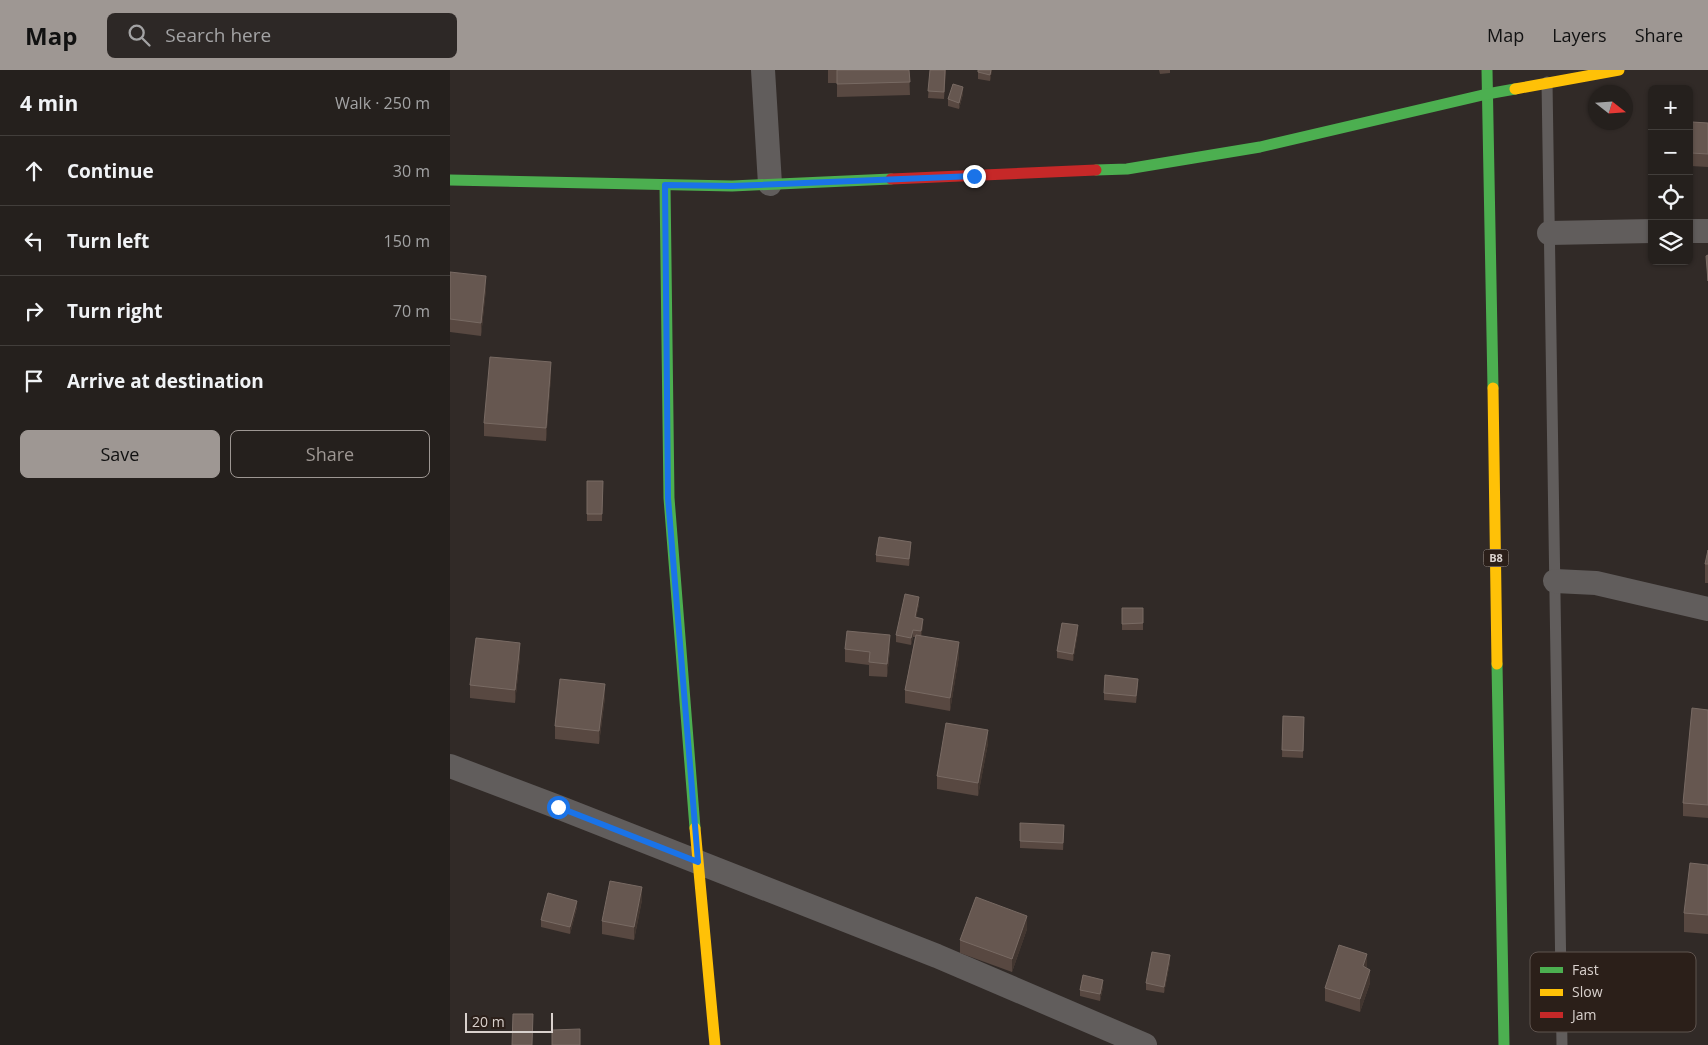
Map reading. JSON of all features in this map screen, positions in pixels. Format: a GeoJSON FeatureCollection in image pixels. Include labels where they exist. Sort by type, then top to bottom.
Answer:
{"type":"FeatureCollection","features":[{"type":"Feature","properties":{"kind":"main road","name":"B8"},"geometry":{"type":"LineString","coordinates":[[1487,70],[1504,1045]]}},
{"type":"Feature","properties":{"kind":"main road"},"geometry":{"type":"LineString","coordinates":[[450,180],[732,186],[1127,168],[1260,147],[1487,94],[1619,70]]}},
{"type":"Feature","properties":{"kind":"main road"},"geometry":{"type":"LineString","coordinates":[[665,185],[668,498],[715,1045]]}},
{"type":"Feature","properties":{"kind":"street"},"geometry":{"type":"LineString","coordinates":[[764,70],[770,184]]}},
{"type":"Feature","properties":{"kind":"street"},"geometry":{"type":"LineString","coordinates":[[1693,231],[1708,231]]}},
{"type":"Feature","properties":{"kind":"street"},"geometry":{"type":"LineString","coordinates":[[1549,233],[1648,232]]}},
{"type":"Feature","properties":{"kind":"street"},"geometry":{"type":"LineString","coordinates":[[1555,581],[1596,583],[1708,609]]}},
{"type":"Feature","properties":{"kind":"street"},"geometry":{"type":"LineString","coordinates":[[450,766],[937,956],[1136,1043]]}},
{"type":"Feature","properties":{"kind":"lane"},"geometry":{"type":"LineString","coordinates":[[1547,70],[1561,952]]}},
{"type":"Feature","properties":{"kind":"lane"},"geometry":{"type":"LineString","coordinates":[[1562,1032],[1562,1045]]}},
{"type":"Feature","properties":{"kind":"building"},"geometry":{"type":"Polygon","coordinates":[[[837,70],[909,70],[910,82],[837,84],[837,70]]]}},
{"type":"Feature","properties":{"kind":"building"},"geometry":{"type":"Polygon","coordinates":[[[930,70],[945,70],[944,92],[928,91],[930,70]]]}},
{"type":"Feature","properties":{"kind":"building"},"geometry":{"type":"Polygon","coordinates":[[[978,70],[991,70],[990,75],[978,72],[978,70]]]}},
{"type":"Feature","properties":{"kind":"building"},"geometry":{"type":"Polygon","coordinates":[[[953,84],[963,87],[959,103],[948,99],[953,84]]]}},
{"type":"Feature","properties":{"kind":"building"},"geometry":{"type":"Polygon","coordinates":[[[1693,122],[1708,123],[1708,154],[1693,153],[1693,122]]]}},
{"type":"Feature","properties":{"kind":"building"},"geometry":{"type":"Polygon","coordinates":[[[1708,255],[1708,281],[1706,256],[1708,255]]]}},
{"type":"Feature","properties":{"kind":"building"},"geometry":{"type":"Polygon","coordinates":[[[450,272],[486,276],[481,323],[450,319],[450,272]]]}},
{"type":"Feature","properties":{"kind":"building"},"geometry":{"type":"Polygon","coordinates":[[[490,357],[551,362],[546,428],[484,423],[490,357]]]}},
{"type":"Feature","properties":{"kind":"building"},"geometry":{"type":"Polygon","coordinates":[[[587,481],[603,481],[602,514],[587,514],[587,481]]]}},
{"type":"Feature","properties":{"kind":"building"},"geometry":{"type":"Polygon","coordinates":[[[879,537],[911,542],[909,559],[876,555],[879,537]]]}},
{"type":"Feature","properties":{"kind":"building"},"geometry":{"type":"Polygon","coordinates":[[[1708,550],[1708,564],[1705,564],[1708,550]]]}},
{"type":"Feature","properties":{"kind":"building"},"geometry":{"type":"Polygon","coordinates":[[[905,594],[919,597],[915,617],[923,619],[921,631],[913,630],[911,638],[896,635],[905,594]]]}},
{"type":"Feature","properties":{"kind":"building"},"geometry":{"type":"Polygon","coordinates":[[[1122,608],[1143,608],[1143,623],[1122,624],[1122,608]]]}},
{"type":"Feature","properties":{"kind":"building"},"geometry":{"type":"Polygon","coordinates":[[[1062,623],[1078,625],[1073,654],[1057,651],[1062,623]]]}},
{"type":"Feature","properties":{"kind":"building"},"geometry":{"type":"Polygon","coordinates":[[[847,631],[890,635],[887,664],[869,662],[870,652],[845,649],[847,631]]]}},
{"type":"Feature","properties":{"kind":"building"},"geometry":{"type":"Polygon","coordinates":[[[916,635],[959,642],[950,698],[905,690],[916,635]]]}},
{"type":"Feature","properties":{"kind":"building"},"geometry":{"type":"Polygon","coordinates":[[[476,638],[520,643],[515,690],[470,685],[476,638]]]}},
{"type":"Feature","properties":{"kind":"building"},"geometry":{"type":"Polygon","coordinates":[[[1105,675],[1138,679],[1136,696],[1104,693],[1105,675]]]}},
{"type":"Feature","properties":{"kind":"building"},"geometry":{"type":"Polygon","coordinates":[[[560,679],[605,684],[599,731],[555,726],[560,679]]]}},
{"type":"Feature","properties":{"kind":"building"},"geometry":{"type":"Polygon","coordinates":[[[1692,708],[1708,710],[1708,805],[1683,803],[1692,708]]]}},
{"type":"Feature","properties":{"kind":"building"},"geometry":{"type":"Polygon","coordinates":[[[1283,716],[1304,717],[1303,751],[1282,750],[1283,716]]]}},
{"type":"Feature","properties":{"kind":"building"},"geometry":{"type":"Polygon","coordinates":[[[946,723],[988,730],[978,783],[937,776],[946,723]]]}},
{"type":"Feature","properties":{"kind":"building"},"geometry":{"type":"Polygon","coordinates":[[[1020,823],[1064,825],[1063,843],[1020,841],[1020,823]]]}},
{"type":"Feature","properties":{"kind":"building"},"geometry":{"type":"Polygon","coordinates":[[[1690,863],[1708,865],[1708,915],[1684,913],[1690,863]]]}},
{"type":"Feature","properties":{"kind":"building"},"geometry":{"type":"Polygon","coordinates":[[[610,881],[642,887],[634,927],[602,921],[610,881]]]}},
{"type":"Feature","properties":{"kind":"building"},"geometry":{"type":"Polygon","coordinates":[[[548,893],[577,901],[570,927],[541,920],[548,893]]]}},
{"type":"Feature","properties":{"kind":"building"},"geometry":{"type":"Polygon","coordinates":[[[976,897],[1027,916],[1012,959],[960,940],[976,897]]]}},
{"type":"Feature","properties":{"kind":"building"},"geometry":{"type":"Polygon","coordinates":[[[1339,945],[1367,954],[1363,966],[1370,970],[1360,999],[1325,988],[1339,945]]]}},
{"type":"Feature","properties":{"kind":"building"},"geometry":{"type":"Polygon","coordinates":[[[1152,952],[1170,955],[1164,987],[1146,983],[1152,952]]]}},
{"type":"Feature","properties":{"kind":"building"},"geometry":{"type":"Polygon","coordinates":[[[1083,975],[1103,980],[1100,994],[1080,990],[1083,975]]]}},
{"type":"Feature","properties":{"kind":"building"},"geometry":{"type":"Polygon","coordinates":[[[513,1014],[533,1014],[532,1045],[512,1045],[513,1014]]]}},
{"type":"Feature","properties":{"kind":"building"},"geometry":{"type":"Polygon","coordinates":[[[580,1029],[580,1045],[552,1045],[552,1030],[580,1029]]]}},
{"type":"Feature","properties":{"kind":"traffic: fast"},"geometry":{"type":"LineString","coordinates":[[1487,70],[1493,388]]}},
{"type":"Feature","properties":{"kind":"traffic: fast"},"geometry":{"type":"LineString","coordinates":[[1096,170],[1127,169],[1260,147],[1515,89]]}},
{"type":"Feature","properties":{"kind":"traffic: fast"},"geometry":{"type":"LineString","coordinates":[[450,180],[732,186],[891,179]]}},
{"type":"Feature","properties":{"kind":"traffic: fast"},"geometry":{"type":"LineString","coordinates":[[665,185],[669,498],[695,828]]}},
{"type":"Feature","properties":{"kind":"traffic: fast"},"geometry":{"type":"LineString","coordinates":[[1497,664],[1504,1045]]}},
{"type":"Feature","properties":{"kind":"traffic: slow"},"geometry":{"type":"LineString","coordinates":[[1515,89],[1619,70]]}},
{"type":"Feature","properties":{"kind":"traffic: slow"},"geometry":{"type":"LineString","coordinates":[[1493,388],[1497,664]]}},
{"type":"Feature","properties":{"kind":"traffic: slow"},"geometry":{"type":"LineString","coordinates":[[695,828],[715,1045]]}},
{"type":"Feature","properties":{"kind":"traffic: jam"},"geometry":{"type":"LineString","coordinates":[[891,179],[1096,170]]}},
{"type":"Feature","properties":{"kind":"route"},"geometry":{"type":"LineString","coordinates":[[558,807],[698,862],[668,498],[665,185],[732,186],[974,176]]}}]}
